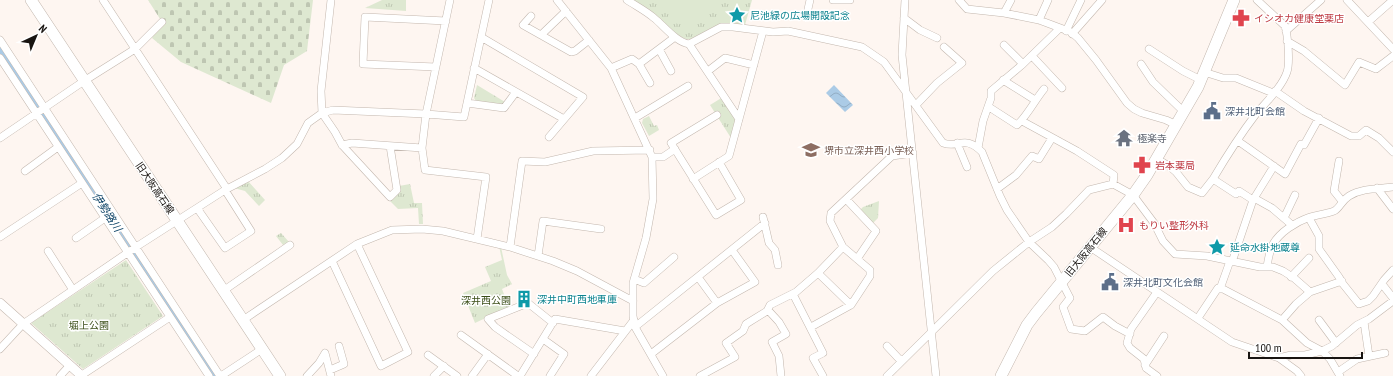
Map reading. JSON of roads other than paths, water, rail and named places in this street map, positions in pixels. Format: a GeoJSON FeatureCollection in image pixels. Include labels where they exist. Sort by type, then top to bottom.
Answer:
{"type":"FeatureCollection","features":[{"type":"Feature","properties":{"kind":"main road","name":"旧大阪高石線"},"geometry":{"type":"LineString","coordinates":[[31,0],[280,376]]}},
{"type":"Feature","properties":{"kind":"main road","name":"旧大阪高石線"},"geometry":{"type":"LineString","coordinates":[[1001,376],[1027,326],[1036,313],[1147,176],[1203,76],[1234,0]]}},
{"type":"Feature","properties":{"kind":"street"},"geometry":{"type":"LineString","coordinates":[[103,0],[251,231],[225,248],[197,208]]}},
{"type":"Feature","properties":{"kind":"street"},"geometry":{"type":"LineString","coordinates":[[331,0],[321,91],[322,113],[335,132],[342,146],[390,197],[397,190],[390,146]]}},
{"type":"Feature","properties":{"kind":"street"},"geometry":{"type":"LineString","coordinates":[[450,0],[426,114],[422,148],[425,170],[486,177],[477,239]]}},
{"type":"Feature","properties":{"kind":"street"},"geometry":{"type":"LineString","coordinates":[[0,349],[23,324],[197,208],[226,190],[266,169],[282,158],[297,144],[308,123],[322,113],[333,110],[464,117],[489,0]]}},
{"type":"Feature","properties":{"kind":"street"},"geometry":{"type":"LineString","coordinates":[[557,0],[611,68],[651,154],[653,199],[646,238],[634,279],[633,301],[635,323],[664,376]]}},
{"type":"Feature","properties":{"kind":"street"},"geometry":{"type":"LineString","coordinates":[[627,0],[653,16],[675,37],[685,43],[690,44],[739,119]]}},
{"type":"Feature","properties":{"kind":"street"},"geometry":{"type":"LineString","coordinates":[[808,9],[810,0]]}},
{"type":"Feature","properties":{"kind":"street"},"geometry":{"type":"LineString","coordinates":[[833,0],[850,0]]}},
{"type":"Feature","properties":{"kind":"street"},"geometry":{"type":"LineString","coordinates":[[905,0],[902,55],[936,376]]}},
{"type":"Feature","properties":{"kind":"street"},"geometry":{"type":"LineString","coordinates":[[959,0],[967,9],[1004,13],[1039,20],[1066,31],[1078,38],[1127,103],[1134,109],[1176,124]]}},
{"type":"Feature","properties":{"kind":"street"},"geometry":{"type":"LineString","coordinates":[[1004,13],[1011,0]]}},
{"type":"Feature","properties":{"kind":"street"},"geometry":{"type":"LineString","coordinates":[[1039,20],[1048,0]]}},
{"type":"Feature","properties":{"kind":"street"},"geometry":{"type":"LineString","coordinates":[[1066,31],[1081,0]]}},
{"type":"Feature","properties":{"kind":"street"},"geometry":{"type":"LineString","coordinates":[[978,148],[983,121],[989,107],[991,91],[1102,0]]}},
{"type":"Feature","properties":{"kind":"street"},"geometry":{"type":"LineString","coordinates":[[1286,32],[1321,0]]}},
{"type":"Feature","properties":{"kind":"street"},"geometry":{"type":"LineString","coordinates":[[1347,0],[1393,49]]}},
{"type":"Feature","properties":{"kind":"street"},"geometry":{"type":"LineString","coordinates":[[1368,22],[1393,0]]}},
{"type":"Feature","properties":{"kind":"street"},"geometry":{"type":"LineString","coordinates":[[1157,159],[1176,172],[1188,187],[1202,193],[1287,73],[1289,64],[1285,26],[1259,1]]}},
{"type":"Feature","properties":{"kind":"street"},"geometry":{"type":"LineString","coordinates":[[541,35],[566,11]]}},
{"type":"Feature","properties":{"kind":"street"},"geometry":{"type":"LineString","coordinates":[[531,16],[523,24],[571,52],[575,51],[589,40]]}},
{"type":"Feature","properties":{"kind":"street"},"geometry":{"type":"LineString","coordinates":[[436,67],[363,64],[365,17],[446,21]]}},
{"type":"Feature","properties":{"kind":"street"},"geometry":{"type":"LineString","coordinates":[[904,18],[920,30],[937,38]]}},
{"type":"Feature","properties":{"kind":"street"},"geometry":{"type":"LineString","coordinates":[[0,138],[84,81],[135,49],[162,22]]}},
{"type":"Feature","properties":{"kind":"street"},"geometry":{"type":"LineString","coordinates":[[690,44],[721,27],[733,27],[773,32],[788,31],[862,47],[884,62],[940,140],[946,144],[964,142],[978,148],[982,152],[997,190],[1007,210],[1029,242],[1051,264],[1070,298],[1063,307],[1071,329],[1085,331],[1103,317],[1115,326],[1130,334]]}},
{"type":"Feature","properties":{"kind":"street"},"geometry":{"type":"LineString","coordinates":[[693,178],[729,156],[763,31]]}},
{"type":"Feature","properties":{"kind":"street"},"geometry":{"type":"LineString","coordinates":[[481,37],[583,97],[549,136]]}},
{"type":"Feature","properties":{"kind":"street"},"geometry":{"type":"LineString","coordinates":[[638,64],[675,37]]}},
{"type":"Feature","properties":{"kind":"street"},"geometry":{"type":"LineString","coordinates":[[0,40],[41,111],[58,147],[209,376]]}},
{"type":"Feature","properties":{"kind":"street"},"geometry":{"type":"LineString","coordinates":[[1287,41],[1304,51],[1345,85],[1360,62],[1376,69],[1393,56]]}},
{"type":"Feature","properties":{"kind":"street"},"geometry":{"type":"LineString","coordinates":[[1004,45],[1023,64]]}},
{"type":"Feature","properties":{"kind":"street"},"geometry":{"type":"LineString","coordinates":[[916,105],[937,83],[962,63],[944,47]]}},
{"type":"Feature","properties":{"kind":"street"},"geometry":{"type":"LineString","coordinates":[[659,49],[671,71]]}},
{"type":"Feature","properties":{"kind":"street"},"geometry":{"type":"LineString","coordinates":[[1149,49],[1183,71],[1203,76],[1236,78],[1274,92],[1304,111],[1320,118],[1351,136],[1359,136],[1366,130],[1379,138],[1393,152]]}},
{"type":"Feature","properties":{"kind":"street"},"geometry":{"type":"LineString","coordinates":[[1032,56],[1062,88]]}},
{"type":"Feature","properties":{"kind":"street"},"geometry":{"type":"LineString","coordinates":[[0,58],[41,111],[136,248],[221,376],[262,349]]}},
{"type":"Feature","properties":{"kind":"street"},"geometry":{"type":"LineString","coordinates":[[708,71],[725,58],[754,65]]}},
{"type":"Feature","properties":{"kind":"street"},"geometry":{"type":"LineString","coordinates":[[611,68],[632,59],[638,64],[650,83]]}},
{"type":"Feature","properties":{"kind":"street"},"geometry":{"type":"LineString","coordinates":[[1142,64],[1153,82],[1184,112]]}},
{"type":"Feature","properties":{"kind":"street"},"geometry":{"type":"LineString","coordinates":[[474,68],[564,119]]}},
{"type":"Feature","properties":{"kind":"street"},"geometry":{"type":"LineString","coordinates":[[1003,80],[1034,100]]}},
{"type":"Feature","properties":{"kind":"street"},"geometry":{"type":"LineString","coordinates":[[635,118],[688,86]]}},
{"type":"Feature","properties":{"kind":"street"},"geometry":{"type":"LineString","coordinates":[[989,107],[1017,125],[1022,121],[1034,100],[1044,89]]}},
{"type":"Feature","properties":{"kind":"street"},"geometry":{"type":"LineString","coordinates":[[467,103],[504,108],[516,92]]}},
{"type":"Feature","properties":{"kind":"street"},"geometry":{"type":"LineString","coordinates":[[717,115],[671,143],[716,215],[741,200],[719,162]]}},
{"type":"Feature","properties":{"kind":"street"},"geometry":{"type":"LineString","coordinates":[[1238,142],[1286,174],[1301,144],[1304,145],[1320,118]]}},
{"type":"Feature","properties":{"kind":"street"},"geometry":{"type":"LineString","coordinates":[[1022,121],[1076,151],[1114,175],[1113,184]]}},
{"type":"Feature","properties":{"kind":"street"},"geometry":{"type":"LineString","coordinates":[[997,190],[1016,175],[1032,156],[1039,159],[1052,138]]}},
{"type":"Feature","properties":{"kind":"street"},"geometry":{"type":"LineString","coordinates":[[342,146],[352,143],[422,148]]}},
{"type":"Feature","properties":{"kind":"street"},"geometry":{"type":"LineString","coordinates":[[957,143],[967,167]]}},
{"type":"Feature","properties":{"kind":"street"},"geometry":{"type":"LineString","coordinates":[[25,172],[58,147]]}},
{"type":"Feature","properties":{"kind":"street"},"geometry":{"type":"LineString","coordinates":[[510,247],[522,161],[545,162],[593,151],[651,154],[663,157],[675,149]]}},
{"type":"Feature","properties":{"kind":"street"},"geometry":{"type":"LineString","coordinates":[[811,327],[851,305],[870,276],[870,270],[843,247],[830,221],[831,213],[892,156],[913,153]]}},
{"type":"Feature","properties":{"kind":"street"},"geometry":{"type":"LineString","coordinates":[[1340,161],[1334,192],[1342,201]]}},
{"type":"Feature","properties":{"kind":"street"},"geometry":{"type":"LineString","coordinates":[[1198,318],[1218,288],[1220,289],[1254,199],[1274,166]]}},
{"type":"Feature","properties":{"kind":"street"},"geometry":{"type":"LineString","coordinates":[[1213,178],[1236,194],[1239,191],[1272,208],[1292,225]]}},
{"type":"Feature","properties":{"kind":"street"},"geometry":{"type":"LineString","coordinates":[[0,237],[82,183]]}},
{"type":"Feature","properties":{"kind":"street"},"geometry":{"type":"LineString","coordinates":[[886,376],[993,271],[1029,242],[1052,227],[1089,190],[1113,184],[1133,194],[1154,223],[1163,241],[1175,254],[1207,256],[1260,267],[1278,269],[1292,277],[1310,292]]}},
{"type":"Feature","properties":{"kind":"street"},"geometry":{"type":"LineString","coordinates":[[1267,267],[1272,245],[1292,225],[1333,211],[1338,208],[1342,201],[1350,195],[1377,188],[1393,187]]}},
{"type":"Feature","properties":{"kind":"street"},"geometry":{"type":"LineString","coordinates":[[1377,188],[1393,209]]}},
{"type":"Feature","properties":{"kind":"street"},"geometry":{"type":"LineString","coordinates":[[1284,218],[1295,195]]}},
{"type":"Feature","properties":{"kind":"street"},"geometry":{"type":"LineString","coordinates":[[846,199],[876,231],[857,259]]}},
{"type":"Feature","properties":{"kind":"street"},"geometry":{"type":"LineString","coordinates":[[76,238],[105,218]]}},
{"type":"Feature","properties":{"kind":"street"},"geometry":{"type":"LineString","coordinates":[[1309,218],[1320,236],[1319,249],[1359,304],[1368,301],[1393,270]]}},
{"type":"Feature","properties":{"kind":"street"},"geometry":{"type":"LineString","coordinates":[[591,376],[625,332],[732,250],[764,220],[769,244],[775,250],[778,265]]}},
{"type":"Feature","properties":{"kind":"street"},"geometry":{"type":"LineString","coordinates":[[538,256],[543,221],[602,229]]}},
{"type":"Feature","properties":{"kind":"street"},"geometry":{"type":"LineString","coordinates":[[243,320],[357,244],[392,230],[407,229],[443,231],[510,247],[577,271],[633,301]]}},
{"type":"Feature","properties":{"kind":"street"},"geometry":{"type":"LineString","coordinates":[[332,261],[381,366],[408,352],[357,244]]}},
{"type":"Feature","properties":{"kind":"street"},"geometry":{"type":"LineString","coordinates":[[223,291],[290,245]]}},
{"type":"Feature","properties":{"kind":"street"},"geometry":{"type":"LineString","coordinates":[[700,376],[711,374],[735,357],[726,343],[743,331],[746,324],[767,311],[770,305],[793,294],[818,273],[843,247]]}},
{"type":"Feature","properties":{"kind":"street"},"geometry":{"type":"LineString","coordinates":[[1090,247],[1232,342],[1279,358],[1297,371],[1300,376]]}},
{"type":"Feature","properties":{"kind":"street"},"geometry":{"type":"LineString","coordinates":[[651,354],[717,303],[755,282],[732,250]]}},
{"type":"Feature","properties":{"kind":"street"},"geometry":{"type":"LineString","coordinates":[[48,251],[74,290]]}},
{"type":"Feature","properties":{"kind":"street"},"geometry":{"type":"LineString","coordinates":[[634,279],[644,283],[674,257]]}},
{"type":"Feature","properties":{"kind":"street"},"geometry":{"type":"LineString","coordinates":[[1292,277],[1308,258]]}},
{"type":"Feature","properties":{"kind":"street"},"geometry":{"type":"LineString","coordinates":[[818,273],[851,305]]}},
{"type":"Feature","properties":{"kind":"street"},"geometry":{"type":"LineString","coordinates":[[698,277],[717,303]]}},
{"type":"Feature","properties":{"kind":"street"},"geometry":{"type":"LineString","coordinates":[[1282,320],[1296,304],[1310,292],[1342,281]]}},
{"type":"Feature","properties":{"kind":"street"},"geometry":{"type":"LineString","coordinates":[[1382,284],[1393,298]]}},
{"type":"Feature","properties":{"kind":"street"},"geometry":{"type":"LineString","coordinates":[[1220,289],[1282,320],[1308,343],[1322,351],[1330,359],[1339,374],[1357,359],[1386,353]]}},
{"type":"Feature","properties":{"kind":"street"},"geometry":{"type":"LineString","coordinates":[[1157,292],[1131,329],[1127,343],[1130,348],[1144,359],[1146,368],[1157,376]]}},
{"type":"Feature","properties":{"kind":"street"},"geometry":{"type":"LineString","coordinates":[[793,294],[823,353],[813,358],[823,376]]}},
{"type":"Feature","properties":{"kind":"street"},"geometry":{"type":"LineString","coordinates":[[1279,358],[1291,355],[1305,355],[1322,351],[1357,325],[1369,320],[1393,301]]}},
{"type":"Feature","properties":{"kind":"street"},"geometry":{"type":"LineString","coordinates":[[534,354],[495,327],[488,319],[528,302],[552,323]]}},
{"type":"Feature","properties":{"kind":"street"},"geometry":{"type":"LineString","coordinates":[[0,303],[82,376],[170,317]]}},
{"type":"Feature","properties":{"kind":"street"},"geometry":{"type":"LineString","coordinates":[[768,310],[779,322],[786,334],[772,342],[779,356],[781,376]]}},
{"type":"Feature","properties":{"kind":"street"},"geometry":{"type":"LineString","coordinates":[[461,335],[519,376],[555,319],[625,332]]}},
{"type":"Feature","properties":{"kind":"street"},"geometry":{"type":"LineString","coordinates":[[1320,320],[1336,342]]}},
{"type":"Feature","properties":{"kind":"street"},"geometry":{"type":"LineString","coordinates":[[1364,322],[1369,356]]}},
{"type":"Feature","properties":{"kind":"street"},"geometry":{"type":"LineString","coordinates":[[1145,365],[1164,336]]}},
{"type":"Feature","properties":{"kind":"street"},"geometry":{"type":"LineString","coordinates":[[542,339],[564,354],[550,376]]}},
{"type":"Feature","properties":{"kind":"street"},"geometry":{"type":"LineString","coordinates":[[307,376],[319,363],[324,353],[331,373],[344,364],[339,346]]}},
{"type":"Feature","properties":{"kind":"street"},"geometry":{"type":"LineString","coordinates":[[887,346],[901,361]]}},
{"type":"Feature","properties":{"kind":"street"},"geometry":{"type":"LineString","coordinates":[[472,376],[488,354]]}},
{"type":"Feature","properties":{"kind":"street"},"geometry":{"type":"LineString","coordinates":[[428,355],[457,376]]}},
{"type":"Feature","properties":{"kind":"street"},"geometry":{"type":"LineString","coordinates":[[60,376],[70,365]]}},
{"type":"Feature","properties":{"kind":"street"},"geometry":{"type":"LineString","coordinates":[[434,376],[444,366]]}},
{"type":"Feature","properties":{"kind":"water"},"geometry":{"type":"Polygon","coordinates":[[[834,85],[853,105],[845,112],[826,93],[834,85]]]}},
{"type":"Feature","properties":{"kind":"waterway","name":"伊勢路川"},"geometry":{"type":"LineString","coordinates":[[0,48],[215,376]]}},
{"type":"Feature","properties":{"kind":"place","name":"尼池緑の広場開設記念"},"geometry":{"type":"Point","coordinates":[737,15]}},
{"type":"Feature","properties":{"kind":"place","name":"イシオカ健康堂薬店"},"geometry":{"type":"Point","coordinates":[1241,18]}},
{"type":"Feature","properties":{"kind":"place","name":"深井北町会館"},"geometry":{"type":"Point","coordinates":[1212,111]}},
{"type":"Feature","properties":{"kind":"place","name":"極楽寺"},"geometry":{"type":"Point","coordinates":[1124,138]}},
{"type":"Feature","properties":{"kind":"place","name":"堺市立深井西小学校"},"geometry":{"type":"Point","coordinates":[811,150]}},
{"type":"Feature","properties":{"kind":"place","name":"岩本薬局"},"geometry":{"type":"Point","coordinates":[1142,165]}},
{"type":"Feature","properties":{"kind":"place","name":"もりい整形外科"},"geometry":{"type":"Point","coordinates":[1126,225]}},
{"type":"Feature","properties":{"kind":"place","name":"延命水掛地蔵尊"},"geometry":{"type":"Point","coordinates":[1217,247]}},
{"type":"Feature","properties":{"kind":"place","name":"深井北町文化会館"},"geometry":{"type":"Point","coordinates":[1110,282]}},
{"type":"Feature","properties":{"kind":"place","name":"深井中町西地車庫"},"geometry":{"type":"Point","coordinates":[524,299]}},
{"type":"Feature","properties":{"kind":"park label","name":"深井西公園"},"geometry":{"type":"Point","coordinates":[486,300]}},
{"type":"Feature","properties":{"kind":"park label","name":"堀上公園"},"geometry":{"type":"Point","coordinates":[89,325]}}]}
